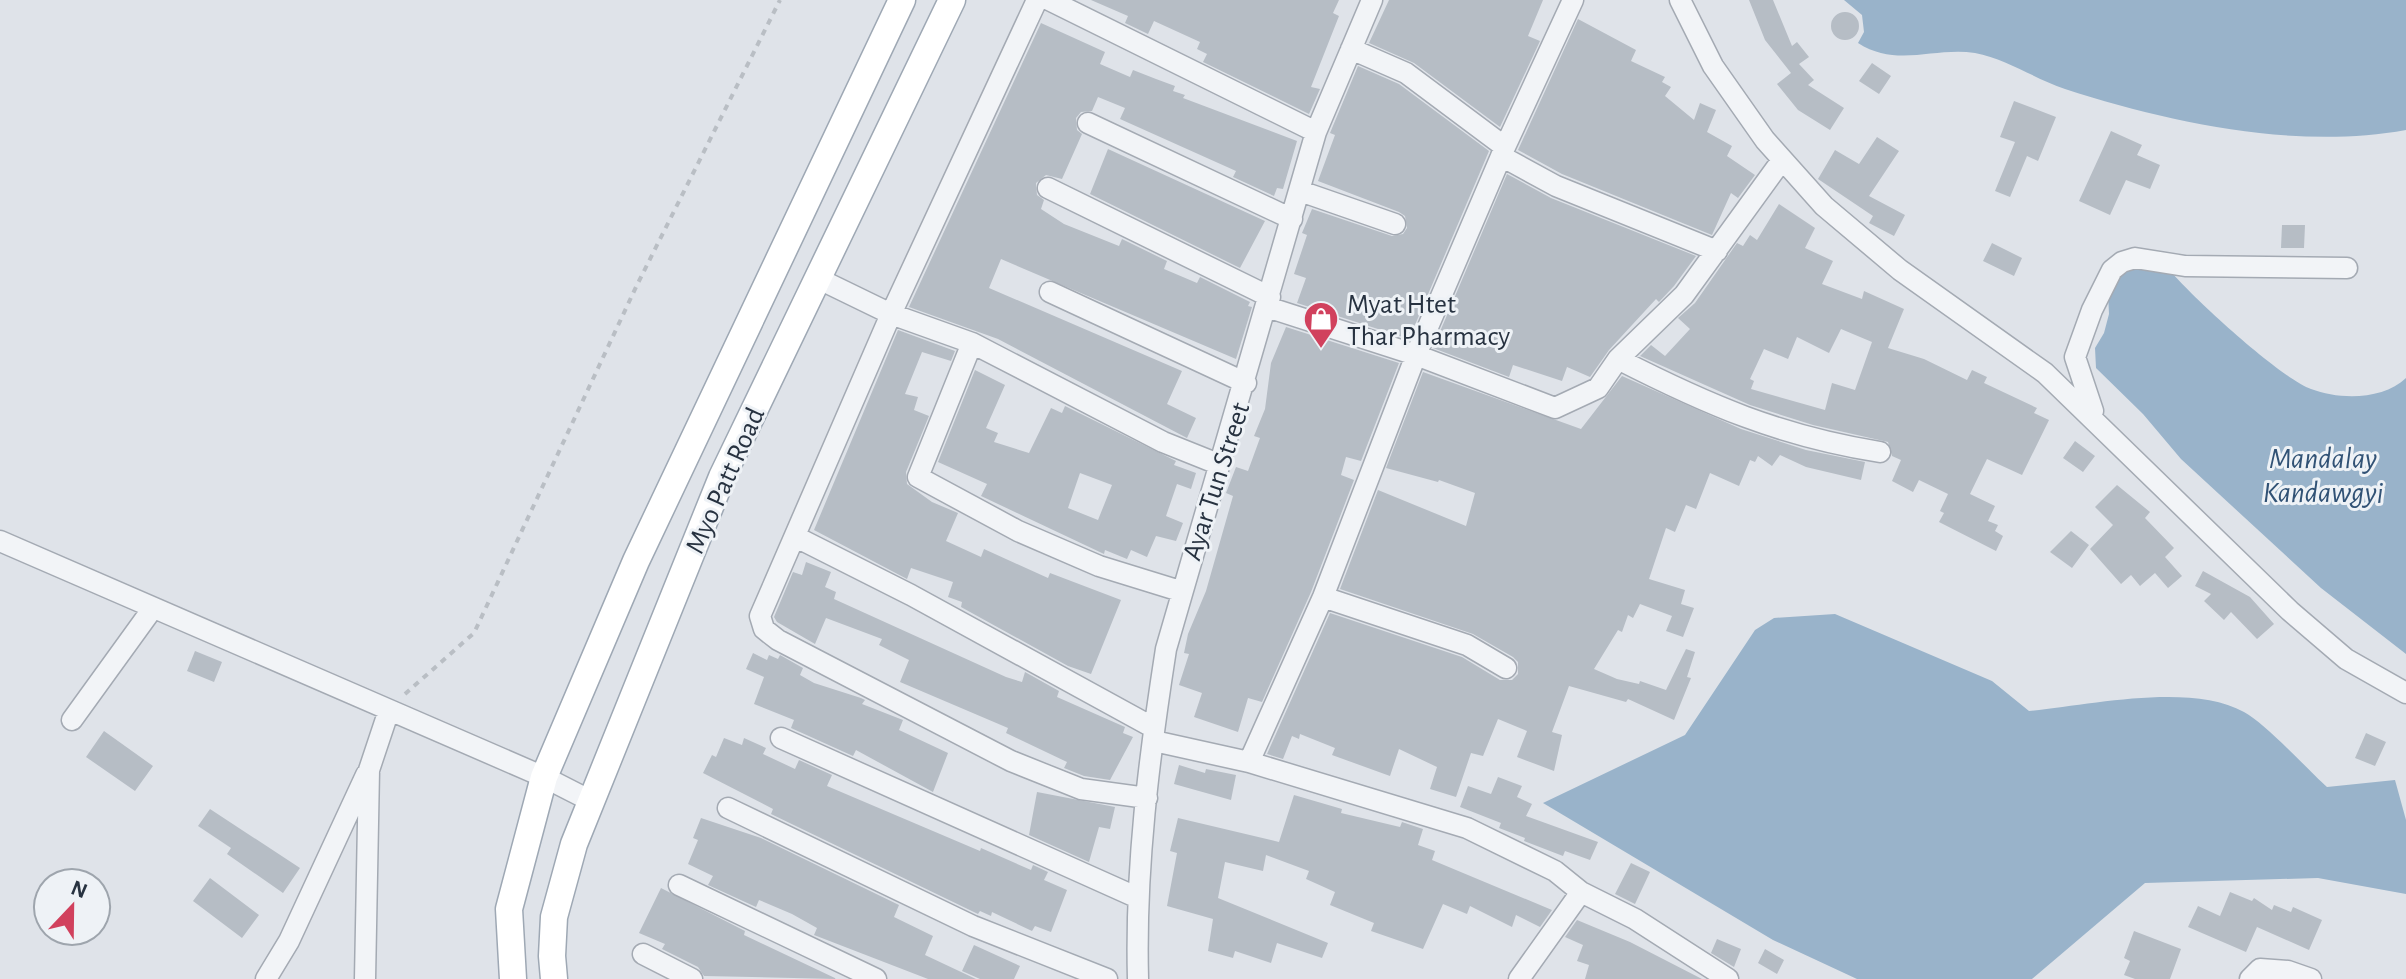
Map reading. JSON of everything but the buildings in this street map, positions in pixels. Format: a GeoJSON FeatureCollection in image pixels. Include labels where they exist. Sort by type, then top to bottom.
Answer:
{"type":"FeatureCollection","features":[{"type":"Feature","properties":{"kind":"main road","name":"Myo Patt Road"},"geometry":{"type":"LineString","coordinates":[[513,979],[509,909],[544,777],[636,561],[902,0]]}},
{"type":"Feature","properties":{"kind":"main road","name":"Myo Patt Road"},"geometry":{"type":"LineString","coordinates":[[554,979],[554,917],[574,844],[722,477],[952,0]]}},
{"type":"Feature","properties":{"kind":"main road"},"geometry":{"type":"LineString","coordinates":[[686,461],[722,477]]}},
{"type":"Feature","properties":{"kind":"street"},"geometry":{"type":"LineString","coordinates":[[1037,0],[891,314],[796,537],[762,606],[764,629],[778,640],[1011,761],[1081,789],[1147,798]]}},
{"type":"Feature","properties":{"kind":"street"},"geometry":{"type":"LineString","coordinates":[[1049,0],[1316,132]]}},
{"type":"Feature","properties":{"kind":"street","name":"Ayar Tun Street"},"geometry":{"type":"LineString","coordinates":[[1138,979],[1136,897],[1166,649],[1180,591],[1246,383],[1316,132],[1372,0]]}},
{"type":"Feature","properties":{"kind":"street"},"geometry":{"type":"LineString","coordinates":[[1680,0],[1713,66],[1782,160],[1824,206],[1900,270],[2045,373],[2099,422],[2290,611],[2346,659],[2406,693]]}},
{"type":"Feature","properties":{"kind":"street"},"geometry":{"type":"LineString","coordinates":[[1249,762],[1323,597],[1416,355],[1569,1]]}},
{"type":"Feature","properties":{"kind":"street"},"geometry":{"type":"LineString","coordinates":[[1351,49],[1406,73],[1503,151],[1556,186],[1717,251]]}},
{"type":"Feature","properties":{"kind":"street"},"geometry":{"type":"LineString","coordinates":[[1088,123],[1292,219]]}},
{"type":"Feature","properties":{"kind":"street"},"geometry":{"type":"LineString","coordinates":[[1048,188],[1268,302],[1559,408],[1598,388],[1618,359],[1684,295],[1782,160]]}},
{"type":"Feature","properties":{"kind":"street"},"geometry":{"type":"LineString","coordinates":[[1300,191],[1395,224]]}},
{"type":"Feature","properties":{"kind":"street"},"geometry":{"type":"LineString","coordinates":[[2099,422],[2084,392],[2075,357],[2092,310],[2112,270],[2122,262],[2135,258],[2185,266],[2347,268]]}},
{"type":"Feature","properties":{"kind":"street"},"geometry":{"type":"LineString","coordinates":[[819,279],[891,314],[972,343],[1163,442],[1218,464]]}},
{"type":"Feature","properties":{"kind":"street"},"geometry":{"type":"LineString","coordinates":[[1050,292],[1246,383]]}},
{"type":"Feature","properties":{"kind":"street"},"geometry":{"type":"LineString","coordinates":[[972,343],[918,477],[1018,531],[1099,566],[1180,591]]}},
{"type":"Feature","properties":{"kind":"street"},"geometry":{"type":"LineString","coordinates":[[1618,359],[1733,415],[1778,431],[1880,452]]}},
{"type":"Feature","properties":{"kind":"street"},"geometry":{"type":"LineString","coordinates":[[796,537],[911,595],[1154,735],[1467,828],[1555,871],[1581,892],[1635,919],[1728,979]]}},
{"type":"Feature","properties":{"kind":"street"},"geometry":{"type":"LineString","coordinates":[[0,541],[544,777],[591,801]]}},
{"type":"Feature","properties":{"kind":"street"},"geometry":{"type":"LineString","coordinates":[[1323,597],[1467,645],[1506,668]]}},
{"type":"Feature","properties":{"kind":"street"},"geometry":{"type":"LineString","coordinates":[[72,720],[153,608]]}},
{"type":"Feature","properties":{"kind":"street"},"geometry":{"type":"LineString","coordinates":[[266,979],[289,941],[369,770],[389,710]]}},
{"type":"Feature","properties":{"kind":"street"},"geometry":{"type":"LineString","coordinates":[[781,738],[1136,897]]}},
{"type":"Feature","properties":{"kind":"street"},"geometry":{"type":"LineString","coordinates":[[365,979],[369,770]]}},
{"type":"Feature","properties":{"kind":"street"},"geometry":{"type":"LineString","coordinates":[[728,808],[973,926],[1107,979]]}},
{"type":"Feature","properties":{"kind":"street"},"geometry":{"type":"LineString","coordinates":[[679,885],[876,979]]}},
{"type":"Feature","properties":{"kind":"street"},"geometry":{"type":"LineString","coordinates":[[1519,979],[1581,892]]}},
{"type":"Feature","properties":{"kind":"street"},"geometry":{"type":"LineString","coordinates":[[643,954],[692,979]]}},
{"type":"Feature","properties":{"kind":"street"},"geometry":{"type":"LineString","coordinates":[[2250,979],[2260,969],[2288,971],[2311,979]]}},
{"type":"Feature","properties":{"kind":"path"},"geometry":{"type":"LineString","coordinates":[[389,710],[474,633],[636,287],[780,0]]}},
{"type":"Feature","properties":{"kind":"water"},"geometry":{"type":"Polygon","coordinates":[[[1844,0],[2406,0],[2406,130],[2321,137],[2234,130],[2148,113],[2065,89],[1975,53],[1887,54],[1858,43],[1864,32],[1862,15],[1844,0]]]}},
{"type":"Feature","properties":{"kind":"water","name":"Mandalay Kandawgyi"},"geometry":{"type":"Polygon","coordinates":[[[2126,266],[2169,269],[2237,335],[2280,370],[2311,389],[2335,395],[2361,396],[2386,391],[2406,378],[2406,654],[2321,588],[2181,459],[2143,414],[2096,368],[2095,348],[2104,333],[2109,314],[2108,293],[2126,266]]]}},
{"type":"Feature","properties":{"kind":"water"},"geometry":{"type":"Polygon","coordinates":[[[1835,614],[1992,681],[2029,711],[2139,698],[2196,698],[2222,703],[2253,718],[2327,787],[2395,780],[2406,820],[2406,894],[2318,878],[2145,883],[2032,979],[1857,979],[1773,940],[1543,803],[1685,735],[1755,630],[1774,618],[1835,614]]]}},
{"type":"Feature","properties":{"kind":"place","name":"Myat Htet Thar Pharmacy"},"geometry":{"type":"Point","coordinates":[1321,350]}}]}
